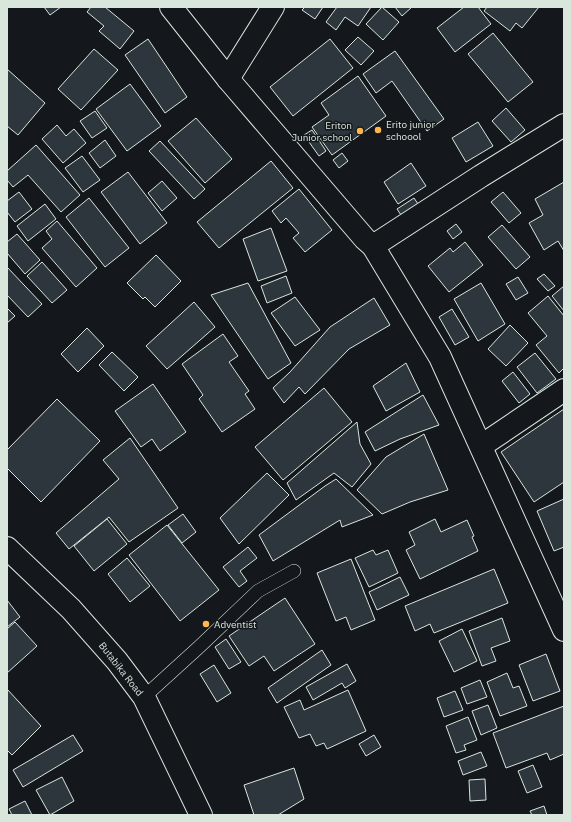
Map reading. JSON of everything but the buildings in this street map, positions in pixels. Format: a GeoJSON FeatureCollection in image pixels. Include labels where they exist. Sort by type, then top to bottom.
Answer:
{"type":"FeatureCollection","features":[{"type":"Feature","properties":{"kind":"street"},"geometry":{"type":"LineString","coordinates":[[171,7],[228,79],[365,239],[373,246],[440,357],[564,630]]}},
{"type":"Feature","properties":{"kind":"street"},"geometry":{"type":"LineString","coordinates":[[228,79],[273,7]]}},
{"type":"Feature","properties":{"kind":"street"},"geometry":{"type":"LineString","coordinates":[[373,246],[481,176],[564,125]]}},
{"type":"Feature","properties":{"kind":"street"},"geometry":{"type":"LineString","coordinates":[[481,446],[564,390]]}},
{"type":"Feature","properties":{"kind":"street","name":"Butabika Road"},"geometry":{"type":"LineString","coordinates":[[7,548],[71,609],[117,661],[144,697],[201,815]]}},
{"type":"Feature","properties":{"kind":"lane"},"geometry":{"type":"LineString","coordinates":[[144,697],[258,591],[294,571]]}},
{"type":"Feature","properties":{"kind":"place","name":"Erito junior schoool"},"geometry":{"type":"Point","coordinates":[378,130]}},
{"type":"Feature","properties":{"kind":"place","name":"Eriton Junior school"},"geometry":{"type":"Point","coordinates":[360,131]}},
{"type":"Feature","properties":{"kind":"place","name":"Adventist"},"geometry":{"type":"Point","coordinates":[206,624]}}]}
